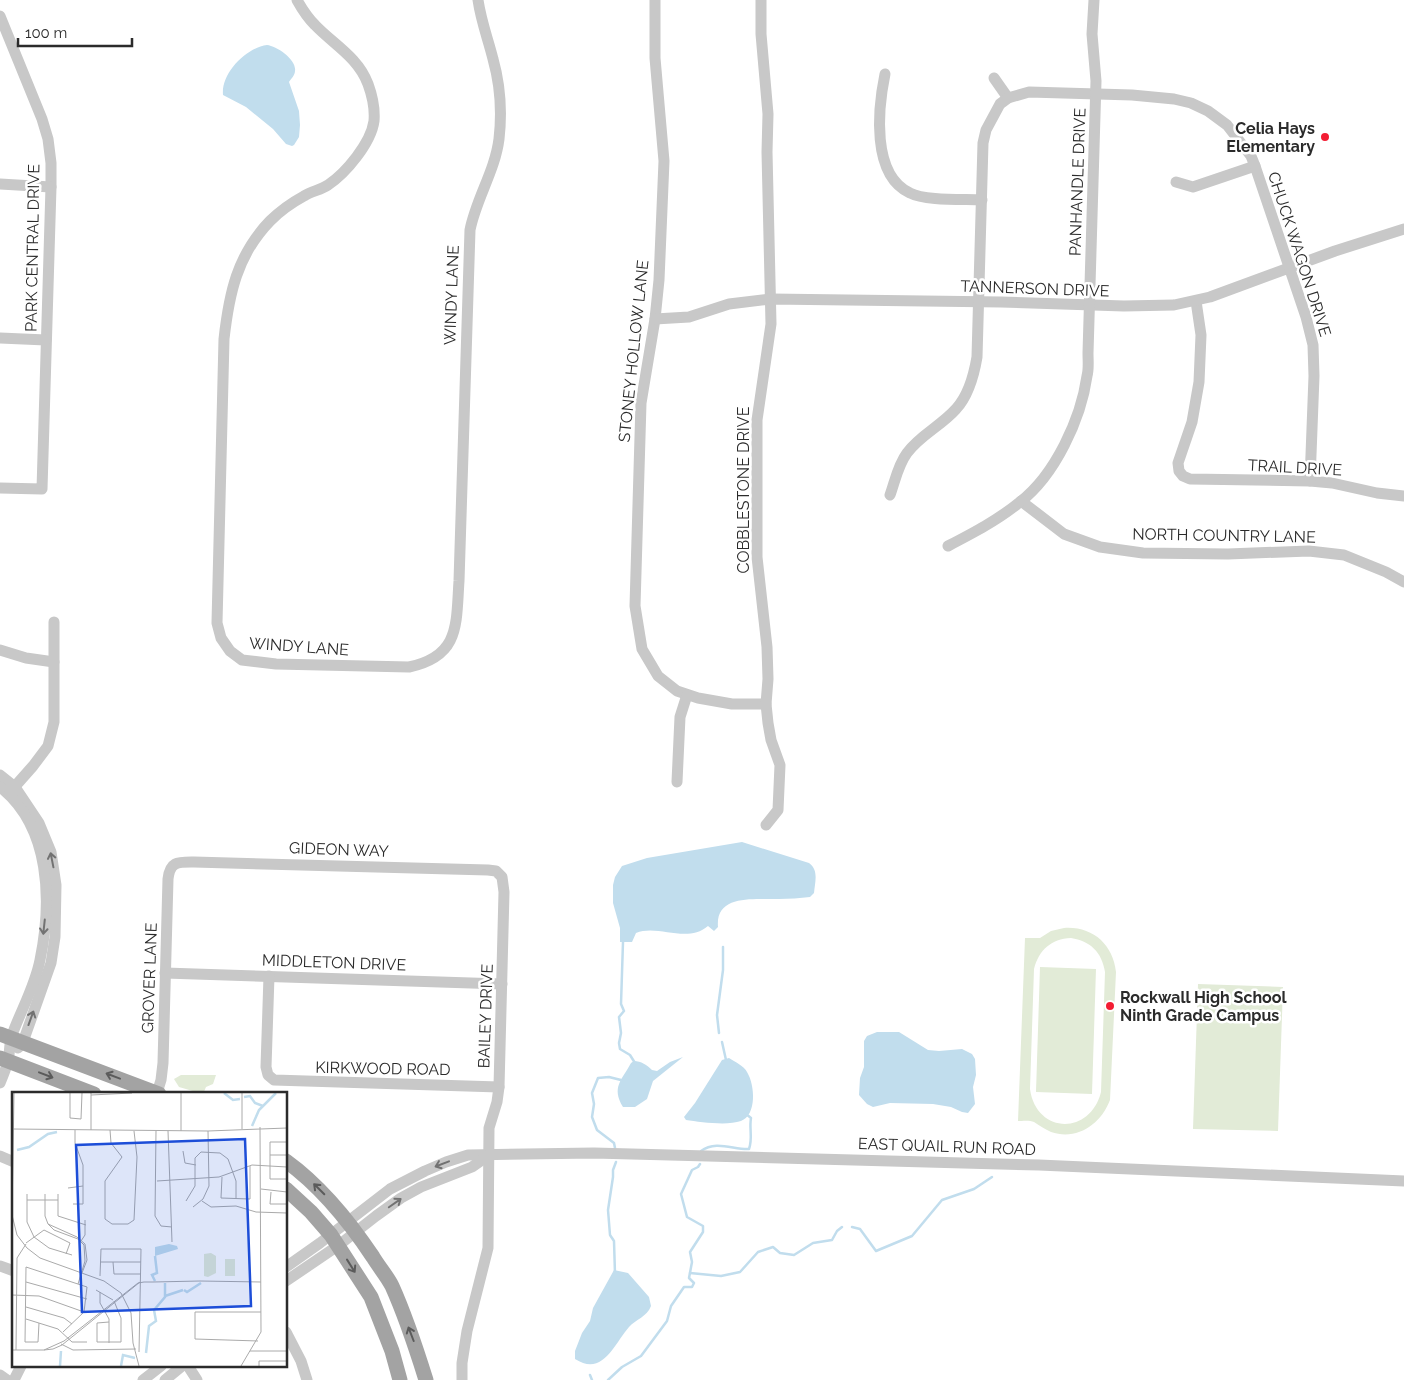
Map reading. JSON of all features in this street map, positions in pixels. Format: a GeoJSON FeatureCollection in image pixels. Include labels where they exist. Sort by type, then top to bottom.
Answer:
{"type":"FeatureCollection","features":[{"type":"Feature","properties":{"kind":"main road"},"geometry":{"type":"LineString","coordinates":[[11,1038],[155,1092]]}},
{"type":"Feature","properties":{"kind":"main road"},"geometry":{"type":"LineString","coordinates":[[4,1059],[89,1092]]}},
{"type":"Feature","properties":{"kind":"main road"},"geometry":{"type":"LineString","coordinates":[[288,1163],[333,1204],[352,1227],[391,1284],[413,1339],[426,1380]]}},
{"type":"Feature","properties":{"kind":"main road"},"geometry":{"type":"LineString","coordinates":[[288,1191],[311,1212],[335,1240],[371,1297],[392,1351],[400,1380]]}},
{"type":"Feature","properties":{"kind":"street","name":"WINDY LANE"},"geometry":{"type":"LineString","coordinates":[[297,0],[314,24],[354,60],[363,74],[371,96],[374,122],[364,144],[343,174],[327,186],[304,196],[271,220],[246,254],[234,279],[228,304],[224,339],[217,623],[221,638],[230,651],[242,660],[276,664],[409,668],[424,664],[444,651],[452,638],[456,625],[470,230],[476,207],[495,160],[499,139],[500,113],[499,86],[478,0]]}},
{"type":"Feature","properties":{"kind":"street","name":"STONEY HOLLOW LANE"},"geometry":{"type":"LineString","coordinates":[[655,0],[656,58],[664,161],[659,280],[655,318],[641,403],[635,606],[642,649],[658,676],[676,691],[732,704],[766,704]]}},
{"type":"Feature","properties":{"kind":"street","name":"COBBLESTONE DRIVE"},"geometry":{"type":"LineString","coordinates":[[761,0],[761,34],[768,114],[767,152],[771,324],[756,429],[758,557],[767,647],[768,679],[766,704],[768,723],[771,740],[780,765],[778,810],[766,825]]}},
{"type":"Feature","properties":{"kind":"street","name":"PANHANDLE DRIVE"},"geometry":{"type":"LineString","coordinates":[[948,546],[995,520],[1021,501],[1037,485],[1053,464],[1075,423],[1088,376],[1096,94],[1096,70],[1092,34],[1094,0]]}},
{"type":"Feature","properties":{"kind":"street","name":"PARK CENTRAL DRIVE"},"geometry":{"type":"LineString","coordinates":[[0,16],[44,126],[51,162],[42,489],[0,488]]}},
{"type":"Feature","properties":{"kind":"street"},"geometry":{"type":"LineString","coordinates":[[885,74],[880,96],[881,152],[887,170],[893,180],[910,194],[925,197],[982,200]]}},
{"type":"Feature","properties":{"kind":"street"},"geometry":{"type":"LineString","coordinates":[[890,495],[898,469],[906,454],[915,443],[956,409],[974,375],[978,357],[983,143],[986,130],[1000,104],[1008,98],[994,78]]}},
{"type":"Feature","properties":{"kind":"street","name":"CHUCK WAGON DRIVE"},"geometry":{"type":"LineString","coordinates":[[1008,98],[1029,92],[1174,99],[1191,103],[1208,111],[1227,125],[1251,156],[1255,166],[1306,317],[1313,345],[1314,376],[1310,481]]}},
{"type":"Feature","properties":{"kind":"street"},"geometry":{"type":"LineString","coordinates":[[1176,182],[1193,187],[1255,166]]}},
{"type":"Feature","properties":{"kind":"street"},"geometry":{"type":"LineString","coordinates":[[0,184],[51,187]]}},
{"type":"Feature","properties":{"kind":"street","name":"TANNERSON DRIVE"},"geometry":{"type":"LineString","coordinates":[[655,318],[689,317],[729,304],[749,300],[771,299],[1159,306],[1196,301],[1290,269],[1335,251],[1404,229]]}},
{"type":"Feature","properties":{"kind":"street","name":"TRAIL DRIVE"},"geometry":{"type":"LineString","coordinates":[[1196,301],[1201,323],[1200,360],[1192,422],[1178,463],[1179,471],[1184,476],[1190,479],[1310,481],[1404,496]]}},
{"type":"Feature","properties":{"kind":"street"},"geometry":{"type":"LineString","coordinates":[[0,338],[46,340]]}},
{"type":"Feature","properties":{"kind":"street","name":"NORTH COUNTRY LANE"},"geometry":{"type":"LineString","coordinates":[[1021,501],[1064,534],[1100,547],[1143,553],[1228,554],[1309,550],[1344,555],[1386,572],[1404,582]]}},
{"type":"Feature","properties":{"kind":"street"},"geometry":{"type":"LineString","coordinates":[[8,789],[48,746],[54,722],[54,622]]}},
{"type":"Feature","properties":{"kind":"street"},"geometry":{"type":"LineString","coordinates":[[0,650],[26,658],[54,662]]}},
{"type":"Feature","properties":{"kind":"street"},"geometry":{"type":"LineString","coordinates":[[677,782],[680,717],[687,695]]}},
{"type":"Feature","properties":{"kind":"street"},"geometry":{"type":"LineString","coordinates":[[0,775],[8,789],[39,822],[47,840],[56,885],[55,937],[51,963],[11,1038],[4,1059],[0,1083]]}},
{"type":"Feature","properties":{"kind":"street","name":"GIDEON WAY"},"geometry":{"type":"LineString","coordinates":[[174,864],[194,862],[488,870],[496,872],[502,877]]}},
{"type":"Feature","properties":{"kind":"street","name":"GROVER LANE"},"geometry":{"type":"LineString","coordinates":[[158,1092],[163,1063],[168,879],[169,870],[174,864]]}},
{"type":"Feature","properties":{"kind":"street","name":"BAILEY DRIVE"},"geometry":{"type":"LineString","coordinates":[[462,1380],[462,1363],[467,1331],[488,1248],[489,1128],[497,1102],[499,1087],[504,892],[502,877]]}},
{"type":"Feature","properties":{"kind":"street","name":"MIDDLETON DRIVE"},"geometry":{"type":"LineString","coordinates":[[165,973],[502,984]]}},
{"type":"Feature","properties":{"kind":"street","name":"KIRKWOOD ROAD"},"geometry":{"type":"LineString","coordinates":[[268,976],[266,1067],[268,1075],[274,1080],[283,1082],[499,1087]]}},
{"type":"Feature","properties":{"kind":"street","name":"EAST QUAIL RUN ROAD"},"geometry":{"type":"LineString","coordinates":[[288,1280],[352,1227],[390,1190],[425,1171],[468,1155],[594,1153],[989,1164],[1404,1181]]}},
{"type":"Feature","properties":{"kind":"street"},"geometry":{"type":"LineString","coordinates":[[0,1156],[12,1161]]}},
{"type":"Feature","properties":{"kind":"street","name":"EAST QUAIL RUN ROAD"},"geometry":{"type":"LineString","coordinates":[[288,1266],[335,1240]]}},
{"type":"Feature","properties":{"kind":"street"},"geometry":{"type":"LineString","coordinates":[[0,1266],[12,1270]]}},
{"type":"Feature","properties":{"kind":"street"},"geometry":{"type":"LineString","coordinates":[[288,1336],[301,1361],[307,1380]]}},
{"type":"Feature","properties":{"kind":"street"},"geometry":{"type":"LineString","coordinates":[[14,1380],[21,1368]]}},
{"type":"Feature","properties":{"kind":"street"},"geometry":{"type":"LineString","coordinates":[[144,1380],[159,1368]]}},
{"type":"Feature","properties":{"kind":"street"},"geometry":{"type":"LineString","coordinates":[[165,1380],[180,1368]]}},
{"type":"Feature","properties":{"kind":"street"},"geometry":{"type":"LineString","coordinates":[[189,1368],[197,1380]]}},
{"type":"Feature","properties":{"kind":"street"},"geometry":{"type":"LineString","coordinates":[[0,1375],[7,1380]]}},
{"type":"Feature","properties":{"kind":"green space"},"geometry":{"type":"Polygon","coordinates":[[[1074,928],[1092,934],[1106,945],[1111,953],[1116,972],[1110,1100],[1106,1109],[1094,1123],[1079,1132],[1070,1134],[1051,1132],[1032,1121],[1018,1121],[1025,938],[1040,938],[1051,931],[1074,928]],[[1071,938],[1052,943],[1039,956],[1034,969],[1030,1089],[1034,1104],[1042,1115],[1052,1121],[1064,1124],[1075,1122],[1086,1116],[1095,1106],[1101,1092],[1105,972],[1098,953],[1089,945],[1071,938]]]}},
{"type":"Feature","properties":{"kind":"green space"},"geometry":{"type":"Polygon","coordinates":[[[1040,967],[1096,969],[1092,1094],[1036,1092],[1040,967]]]}},
{"type":"Feature","properties":{"kind":"green space"},"geometry":{"type":"Polygon","coordinates":[[[1198,984],[1283,987],[1278,1131],[1193,1129],[1198,984]]]}},
{"type":"Feature","properties":{"kind":"green space"},"geometry":{"type":"Polygon","coordinates":[[[181,1075],[216,1075],[213,1084],[206,1087],[204,1092],[196,1092],[179,1087],[174,1079],[181,1075]]]}},
{"type":"Feature","properties":{"kind":"water"},"geometry":{"type":"Polygon","coordinates":[[[267,45],[286,54],[295,67],[294,74],[289,82],[299,111],[300,125],[299,137],[292,146],[286,144],[273,129],[246,107],[223,95],[226,78],[236,63],[251,51],[267,45]]]}},
{"type":"Feature","properties":{"kind":"water"},"geometry":{"type":"Polygon","coordinates":[[[742,842],[809,863],[815,873],[814,893],[810,897],[749,899],[730,903],[723,908],[719,916],[718,927],[714,931],[708,926],[700,931],[682,934],[645,931],[636,933],[632,942],[620,942],[620,928],[613,903],[613,885],[615,877],[622,866],[647,858],[742,842]]]}},
{"type":"Feature","properties":{"kind":"water"},"geometry":{"type":"Polygon","coordinates":[[[877,1032],[899,1032],[928,1050],[962,1049],[972,1054],[975,1059],[976,1075],[973,1087],[975,1104],[968,1113],[951,1107],[933,1104],[890,1103],[873,1107],[867,1104],[859,1095],[860,1078],[864,1067],[864,1041],[867,1036],[877,1032]]]}},
{"type":"Feature","properties":{"kind":"water"},"geometry":{"type":"Polygon","coordinates":[[[683,1057],[653,1081],[647,1099],[635,1107],[623,1107],[618,1089],[621,1079],[631,1063],[634,1061],[639,1062],[657,1071],[670,1062],[683,1057]]]}},
{"type":"Feature","properties":{"kind":"water"},"geometry":{"type":"Polygon","coordinates":[[[729,1058],[744,1068],[750,1078],[753,1099],[750,1113],[741,1121],[728,1123],[686,1120],[684,1117],[722,1060],[729,1058]]]}},
{"type":"Feature","properties":{"kind":"water"},"geometry":{"type":"Polygon","coordinates":[[[614,1270],[628,1273],[649,1297],[651,1306],[647,1313],[629,1327],[607,1356],[593,1364],[585,1363],[575,1359],[575,1351],[582,1333],[590,1321],[593,1308],[614,1270]]]}},
{"type":"Feature","properties":{"kind":"waterway"},"geometry":{"type":"LineString","coordinates":[[623,942],[621,1004],[624,1011],[619,1017],[621,1033],[619,1043],[620,1049],[630,1055],[635,1063]]}},
{"type":"Feature","properties":{"kind":"waterway"},"geometry":{"type":"LineString","coordinates":[[719,1033],[717,1015],[723,970],[723,947]]}},
{"type":"Feature","properties":{"kind":"waterway"},"geometry":{"type":"LineString","coordinates":[[722,1042],[726,1060]]}},
{"type":"Feature","properties":{"kind":"waterway"},"geometry":{"type":"LineString","coordinates":[[615,1148],[614,1143],[597,1130],[592,1117],[594,1104],[592,1093],[598,1078],[609,1077],[621,1080]]}},
{"type":"Feature","properties":{"kind":"waterway"},"geometry":{"type":"LineString","coordinates":[[701,1151],[713,1146],[749,1149],[751,1118],[746,1114]]}},
{"type":"Feature","properties":{"kind":"waterway"},"geometry":{"type":"LineString","coordinates":[[615,1274],[614,1241],[610,1235],[608,1210],[613,1170],[616,1162]]}},
{"type":"Feature","properties":{"kind":"waterway"},"geometry":{"type":"LineString","coordinates":[[608,1380],[622,1367],[641,1356],[667,1321],[671,1306],[684,1287],[692,1287],[694,1283],[689,1278],[692,1262],[690,1252],[703,1232],[703,1226],[687,1217],[681,1194],[692,1170],[700,1164]]}},
{"type":"Feature","properties":{"kind":"waterway"},"geometry":{"type":"LineString","coordinates":[[852,1227],[860,1229],[876,1251],[912,1236],[942,1200],[974,1189],[992,1177]]}},
{"type":"Feature","properties":{"kind":"waterway"},"geometry":{"type":"LineString","coordinates":[[690,1273],[721,1276],[740,1272],[758,1252],[773,1247],[780,1253],[794,1255],[813,1243],[832,1240],[837,1231],[842,1227]]}},
{"type":"Feature","properties":{"kind":"waterway"},"geometry":{"type":"LineString","coordinates":[[590,1375],[592,1380]]}},
{"type":"Feature","properties":{"kind":"place","name":"Celia Hays Elementary"},"geometry":{"type":"Point","coordinates":[1325,137]}},
{"type":"Feature","properties":{"kind":"place","name":"Rockwall High School Ninth Grade Campus"},"geometry":{"type":"Point","coordinates":[1110,1006]}}]}
